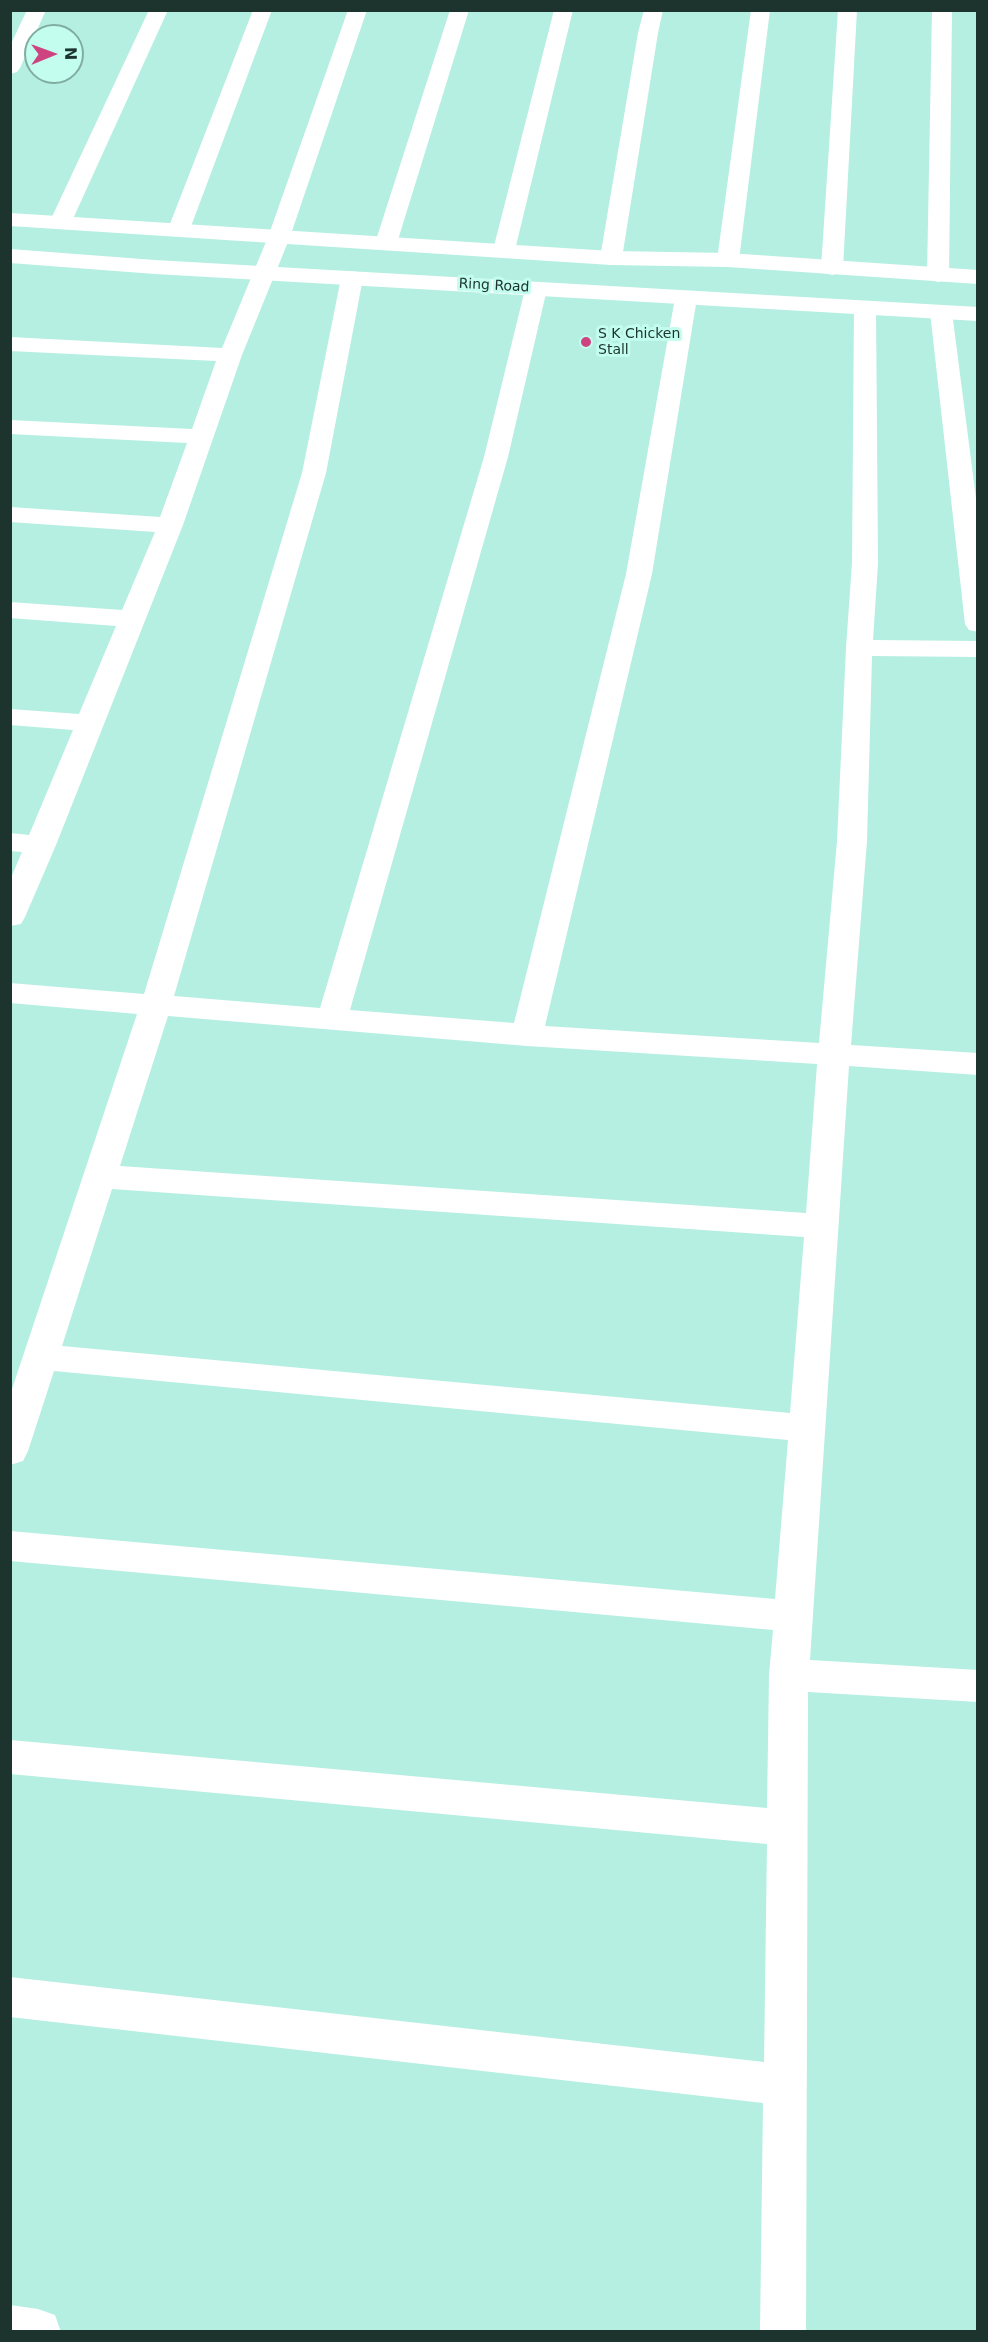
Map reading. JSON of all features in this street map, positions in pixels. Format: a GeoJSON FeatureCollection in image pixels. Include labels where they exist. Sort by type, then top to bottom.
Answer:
{"type":"FeatureCollection","features":[{"type":"Feature","properties":{"kind":"street"},"geometry":{"type":"LineString","coordinates":[[10,68],[37,10]]}},
{"type":"Feature","properties":{"kind":"street"},"geometry":{"type":"LineString","coordinates":[[61,221],[159,10]]}},
{"type":"Feature","properties":{"kind":"street"},"geometry":{"type":"LineString","coordinates":[[179,229],[263,10]]}},
{"type":"Feature","properties":{"kind":"street"},"geometry":{"type":"LineString","coordinates":[[10,917],[170,525],[230,355],[279,237],[358,10]]}},
{"type":"Feature","properties":{"kind":"street"},"geometry":{"type":"LineString","coordinates":[[386,243],[460,10]]}},
{"type":"Feature","properties":{"kind":"street"},"geometry":{"type":"LineString","coordinates":[[504,250],[564,10]]}},
{"type":"Feature","properties":{"kind":"street"},"geometry":{"type":"LineString","coordinates":[[611,258],[646,44],[654,10]]}},
{"type":"Feature","properties":{"kind":"street"},"geometry":{"type":"LineString","coordinates":[[728,260],[761,10]]}},
{"type":"Feature","properties":{"kind":"street"},"geometry":{"type":"LineString","coordinates":[[832,268],[848,10]]}},
{"type":"Feature","properties":{"kind":"street"},"geometry":{"type":"LineString","coordinates":[[938,275],[942,10]]}},
{"type":"Feature","properties":{"kind":"street"},"geometry":{"type":"LineString","coordinates":[[10,219],[611,258],[728,260],[978,277]]}},
{"type":"Feature","properties":{"kind":"street","name":"Ring Road"},"geometry":{"type":"LineString","coordinates":[[10,256],[263,273],[978,314]]}},
{"type":"Feature","properties":{"kind":"street"},"geometry":{"type":"LineString","coordinates":[[10,1451],[156,1004],[314,473],[352,278]]}},
{"type":"Feature","properties":{"kind":"street"},"geometry":{"type":"LineString","coordinates":[[332,1019],[496,457],[536,289]]}},
{"type":"Feature","properties":{"kind":"street"},"geometry":{"type":"LineString","coordinates":[[527,1035],[639,574],[686,297]]}},
{"type":"Feature","properties":{"kind":"street"},"geometry":{"type":"LineString","coordinates":[[783,2331],[789,1675],[834,1055],[852,841],[859,648],[865,563],[865,308]]}},
{"type":"Feature","properties":{"kind":"street"},"geometry":{"type":"LineString","coordinates":[[941,312],[978,624]]}},
{"type":"Feature","properties":{"kind":"street"},"geometry":{"type":"LineString","coordinates":[[10,344],[230,355]]}},
{"type":"Feature","properties":{"kind":"street"},"geometry":{"type":"LineString","coordinates":[[10,427],[202,437]]}},
{"type":"Feature","properties":{"kind":"street"},"geometry":{"type":"LineString","coordinates":[[10,514],[170,525]]}},
{"type":"Feature","properties":{"kind":"street"},"geometry":{"type":"LineString","coordinates":[[10,610],[132,619]]}},
{"type":"Feature","properties":{"kind":"street"},"geometry":{"type":"LineString","coordinates":[[859,648],[978,649]]}},
{"type":"Feature","properties":{"kind":"street"},"geometry":{"type":"LineString","coordinates":[[10,717],[91,723]]}},
{"type":"Feature","properties":{"kind":"street"},"geometry":{"type":"LineString","coordinates":[[10,842],[41,844]]}},
{"type":"Feature","properties":{"kind":"street"},"geometry":{"type":"LineString","coordinates":[[10,993],[527,1035],[978,1064]]}},
{"type":"Feature","properties":{"kind":"street"},"geometry":{"type":"LineString","coordinates":[[100,1176],[822,1226]]}},
{"type":"Feature","properties":{"kind":"street"},"geometry":{"type":"LineString","coordinates":[[41,1358],[806,1428]]}},
{"type":"Feature","properties":{"kind":"street"},"geometry":{"type":"LineString","coordinates":[[10,1546],[793,1616]]}},
{"type":"Feature","properties":{"kind":"street"},"geometry":{"type":"LineString","coordinates":[[789,1675],[978,1686]]}},
{"type":"Feature","properties":{"kind":"street"},"geometry":{"type":"LineString","coordinates":[[10,1757],[787,1828]]}},
{"type":"Feature","properties":{"kind":"street"},"geometry":{"type":"LineString","coordinates":[[10,1997],[785,2085]]}},
{"type":"Feature","properties":{"kind":"street"},"geometry":{"type":"LineString","coordinates":[[10,2328],[38,2331]]}},
{"type":"Feature","properties":{"kind":"place","name":"S K Chicken Stall"},"geometry":{"type":"Point","coordinates":[586,342]}}]}
